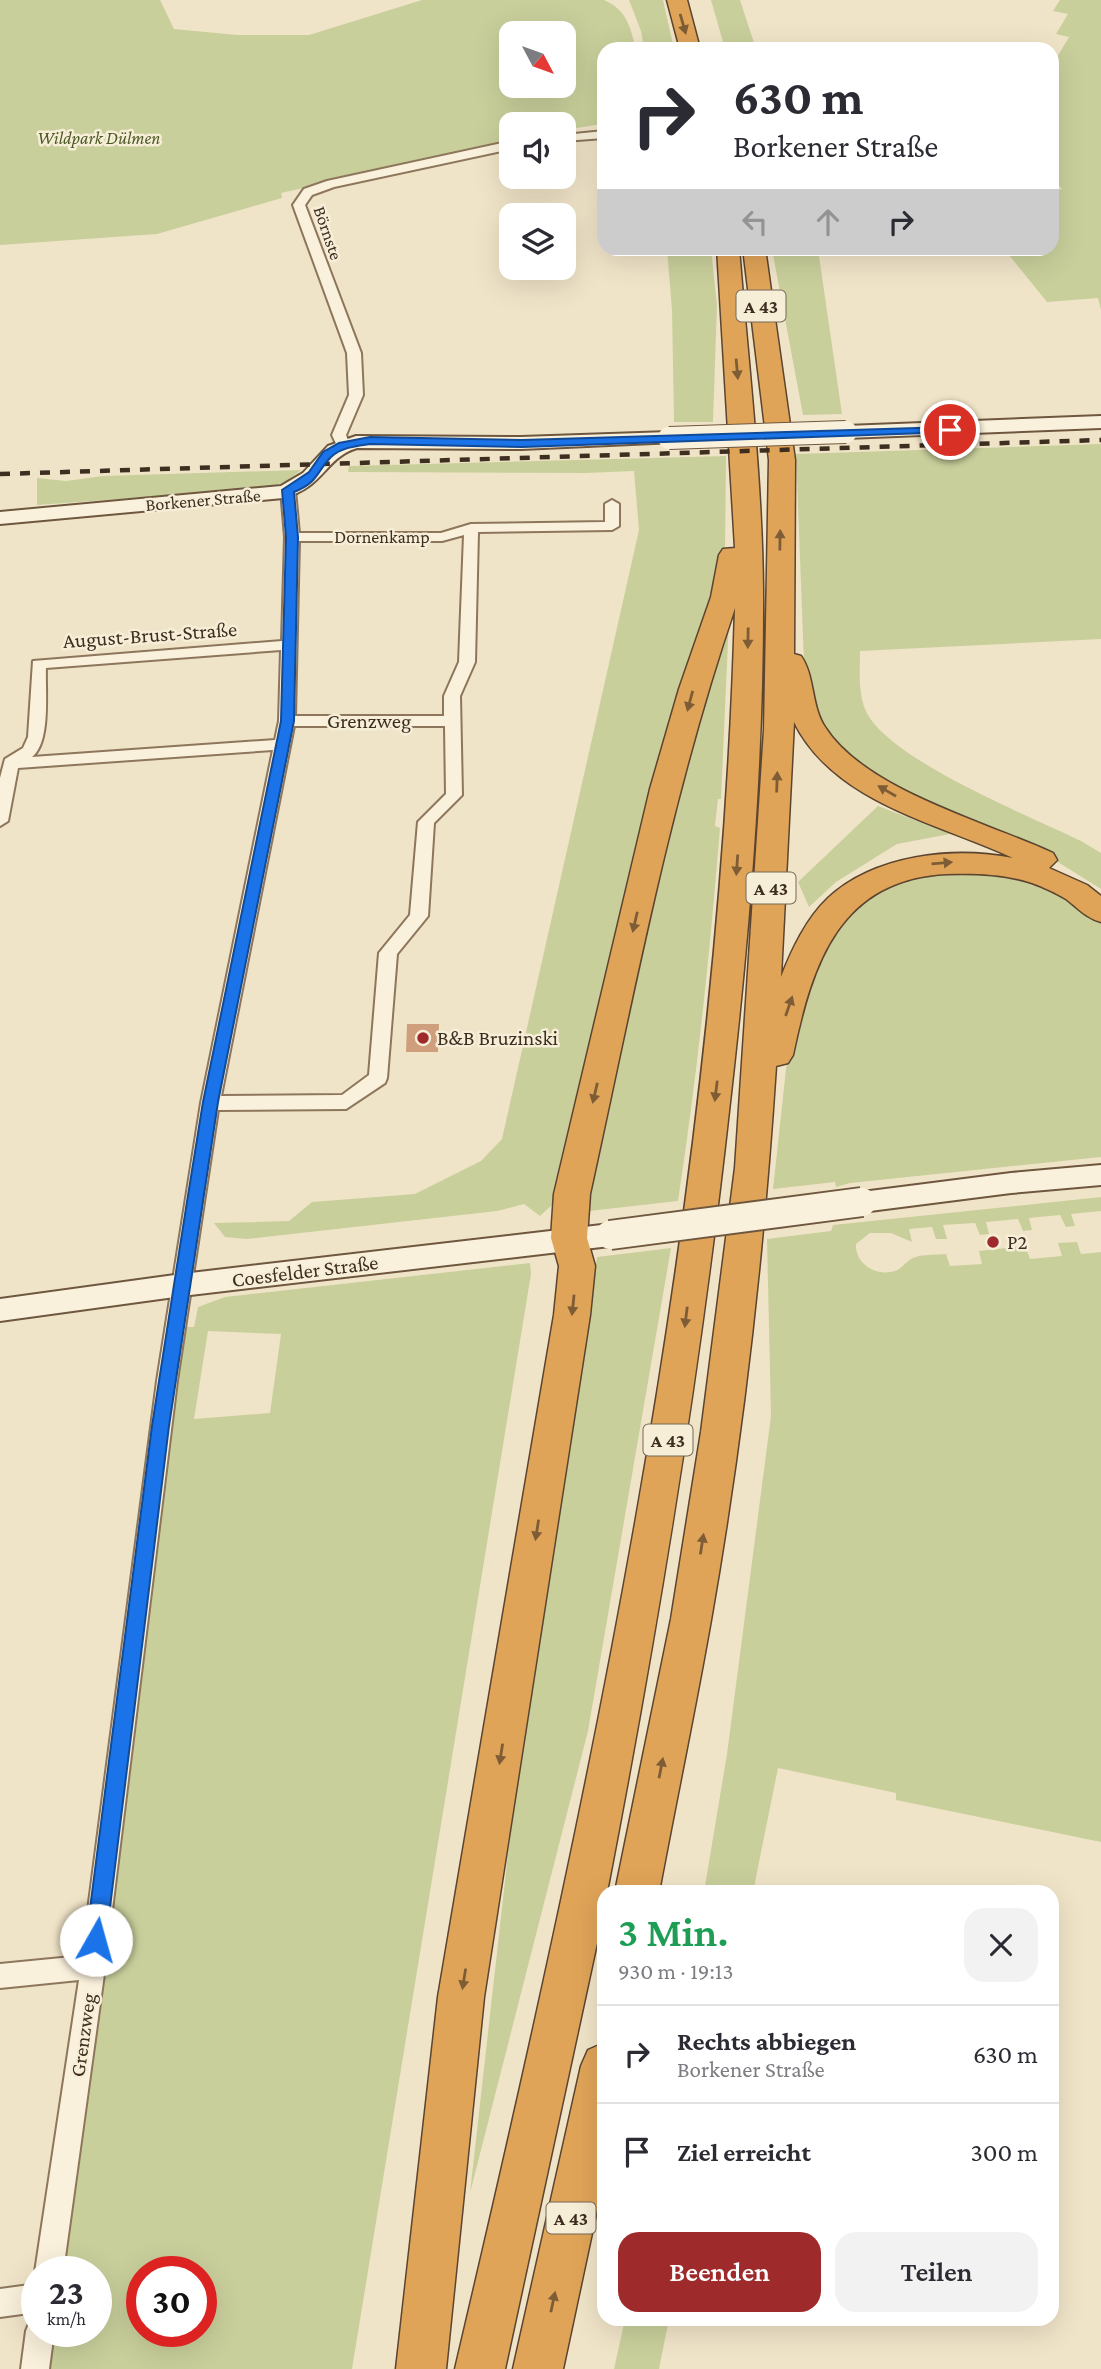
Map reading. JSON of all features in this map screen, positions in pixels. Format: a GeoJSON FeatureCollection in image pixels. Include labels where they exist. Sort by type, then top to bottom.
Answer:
{"type":"FeatureCollection","features":[{"type":"Feature","properties":{"kind":"highway"},"geometry":{"type":"LineString","coordinates":[[677,0],[688,42]]}},
{"type":"Feature","properties":{"kind":"highway","name":"A 43"},"geometry":{"type":"LineString","coordinates":[[480,2369],[545,2092],[623,1700],[681,1363],[721,1051],[734,918],[747,690],[748,496],[729,256]]}},
{"type":"Feature","properties":{"kind":"highway","name":"A 43"},"geometry":{"type":"LineString","coordinates":[[638,1885],[691,1619],[720,1432],[752,1168],[774,844],[782,460],[755,256]]}},
{"type":"Feature","properties":{"kind":"highway"},"geometry":{"type":"LineString","coordinates":[[422,2369],[461,1997],[572,1315],[577,1266],[590,1236],[572,1194],[665,789],[693,689],[726,597],[732,552],[730,539],[748,496]]}},
{"type":"Feature","properties":{"kind":"highway"},"geometry":{"type":"LineString","coordinates":[[779,608],[797,692],[814,733],[851,771],[905,802],[1028,852],[1084,883],[1101,898]]}},
{"type":"Feature","properties":{"kind":"highway"},"geometry":{"type":"LineString","coordinates":[[752,1168],[783,1023],[809,949],[823,924],[849,897],[890,874],[918,865],[954,862],[987,864],[1042,877],[1067,888],[1101,912]]}},
{"type":"Feature","properties":{"kind":"highway","name":"A 43"},"geometry":{"type":"LineString","coordinates":[[538,2369],[597,2098]]}},
{"type":"Feature","properties":{"kind":"street"},"geometry":{"type":"LineString","coordinates":[[576,137],[597,135]]}},
{"type":"Feature","properties":{"kind":"street","name":"Börnste"},"geometry":{"type":"LineString","coordinates":[[343,446],[339,435],[356,395],[354,353],[299,205],[308,192],[331,184],[499,148]]}},
{"type":"Feature","properties":{"kind":"street"},"geometry":{"type":"LineString","coordinates":[[343,446],[370,441],[488,444],[988,429],[1101,422]]}},
{"type":"Feature","properties":{"kind":"street","name":"Borkener Straße"},"geometry":{"type":"LineString","coordinates":[[0,518],[288,490],[314,475],[327,454],[343,446]]}},
{"type":"Feature","properties":{"kind":"street","name":"Grenzweg"},"geometry":{"type":"LineString","coordinates":[[51,2256],[93,1967],[160,1426],[210,1102],[287,721],[292,537],[288,490]]}},
{"type":"Feature","properties":{"kind":"street","name":"Dornenkamp"},"geometry":{"type":"LineString","coordinates":[[292,537],[442,537],[471,528],[612,526],[612,504]]}},
{"type":"Feature","properties":{"kind":"street"},"geometry":{"type":"LineString","coordinates":[[210,1102],[346,1102],[378,1078],[388,953],[419,916],[426,822],[454,795],[453,696],[467,662],[471,528]]}},
{"type":"Feature","properties":{"kind":"street","name":"August-Brust-Straße"},"geometry":{"type":"LineString","coordinates":[[6,764],[30,751],[36,737],[38,664],[291,645]]}},
{"type":"Feature","properties":{"kind":"street","name":"Grenzweg"},"geometry":{"type":"LineString","coordinates":[[287,721],[452,721]]}},
{"type":"Feature","properties":{"kind":"street"},"geometry":{"type":"LineString","coordinates":[[0,821],[6,764],[283,744]]}},
{"type":"Feature","properties":{"kind":"street","name":"Coesfelder Straße"},"geometry":{"type":"LineString","coordinates":[[0,1310],[1010,1183],[1101,1175]]}},
{"type":"Feature","properties":{"kind":"street"},"geometry":{"type":"LineString","coordinates":[[0,1976],[93,1967]]}},
{"type":"Feature","properties":{"kind":"street"},"geometry":{"type":"LineString","coordinates":[[0,2303],[21,2300]]}},
{"type":"Feature","properties":{"kind":"street"},"geometry":{"type":"LineString","coordinates":[[35,2369],[38,2347]]}},
{"type":"Feature","properties":{"kind":"green space","name":"Wildpark Dülmen"},"geometry":{"type":"Polygon","coordinates":[[[0,0],[160,0],[174,29],[237,35],[309,35],[422,0],[604,0],[623,14],[634,42],[597,42],[597,125],[576,128],[576,112],[499,112],[499,144],[281,193],[282,198],[157,234],[0,245],[0,0]]]}},
{"type":"Feature","properties":{"kind":"green space"},"geometry":{"type":"Polygon","coordinates":[[[629,0],[663,0],[672,42],[643,42],[629,0]]]}},
{"type":"Feature","properties":{"kind":"green space"},"geometry":{"type":"Polygon","coordinates":[[[711,0],[740,0],[754,42],[723,42],[711,0]]]}},
{"type":"Feature","properties":{"kind":"green space"},"geometry":{"type":"Polygon","coordinates":[[[1060,0],[1101,0],[1101,310],[1098,298],[1047,302],[1010,256],[1059,256],[1059,190],[1062,189],[1059,186],[1059,54],[1069,37],[1056,34],[1068,14],[1053,11],[1060,0]]]}},
{"type":"Feature","properties":{"kind":"green space"},"geometry":{"type":"Polygon","coordinates":[[[668,256],[712,256],[717,305],[713,422],[674,422],[672,310],[668,256]]]}},
{"type":"Feature","properties":{"kind":"green space"},"geometry":{"type":"Polygon","coordinates":[[[773,256],[819,256],[842,414],[803,415],[773,256]]]}},
{"type":"Feature","properties":{"kind":"green space"},"geometry":{"type":"Polygon","coordinates":[[[1101,444],[1101,639],[860,651],[860,673],[865,709],[878,728],[929,766],[1101,853],[1101,889],[1045,854],[930,805],[856,765],[823,732],[805,689],[796,454],[1101,444]]]}},
{"type":"Feature","properties":{"kind":"green space"},"geometry":{"type":"Polygon","coordinates":[[[726,456],[725,552],[553,1204],[540,1216],[524,1204],[497,1211],[247,1239],[225,1237],[214,1223],[289,1221],[312,1202],[415,1194],[481,1161],[502,1139],[639,530],[634,471],[348,472],[349,466],[726,456]]]}},
{"type":"Feature","properties":{"kind":"green space"},"geometry":{"type":"Polygon","coordinates":[[[301,470],[286,482],[260,489],[37,505],[37,478],[66,481],[103,476],[301,470]]]}},
{"type":"Feature","properties":{"kind":"green space"},"geometry":{"type":"Polygon","coordinates":[[[729,619],[721,799],[718,799],[715,826],[720,828],[716,875],[697,1061],[678,1201],[589,1211],[587,1199],[687,734],[729,619]]]}},
{"type":"Feature","properties":{"kind":"green space"},"geometry":{"type":"Polygon","coordinates":[[[878,806],[950,834],[897,844],[836,882],[809,907],[798,882],[878,806]]]}},
{"type":"Feature","properties":{"kind":"green space"},"geometry":{"type":"Polygon","coordinates":[[[961,868],[1038,881],[1101,919],[1101,1157],[850,1183],[836,1187],[835,1182],[773,1189],[787,1060],[823,939],[881,884],[961,868]]]}},
{"type":"Feature","properties":{"kind":"green space"},"geometry":{"type":"Polygon","coordinates":[[[1101,1197],[1101,1211],[1071,1214],[1075,1226],[1066,1227],[1060,1215],[1029,1218],[1032,1230],[1023,1231],[1018,1219],[986,1222],[989,1234],[980,1235],[975,1223],[943,1225],[947,1239],[936,1239],[932,1227],[909,1229],[912,1242],[891,1233],[870,1233],[856,1244],[863,1263],[881,1272],[898,1270],[913,1258],[925,1255],[946,1254],[950,1266],[982,1264],[979,1251],[1025,1246],[1030,1259],[1062,1256],[1058,1243],[1077,1242],[1081,1254],[1101,1252],[1101,1842],[896,1800],[896,1793],[778,1768],[754,1885],[705,1885],[727,1754],[771,1416],[767,1239],[831,1231],[833,1225],[1101,1197]]]}},
{"type":"Feature","properties":{"kind":"green space"},"geometry":{"type":"Polygon","coordinates":[[[671,1248],[588,1731],[470,2193],[526,1694],[597,1257],[671,1248]]]}},
{"type":"Feature","properties":{"kind":"green space"},"geometry":{"type":"Polygon","coordinates":[[[530,1263],[531,1274],[352,2369],[35,2369],[38,2347],[112,2347],[112,2256],[51,2256],[177,1327],[194,1327],[198,1307],[225,1297],[530,1263]],[[208,1331],[194,1419],[270,1413],[281,1334],[208,1331]]]}},
{"type":"Feature","properties":{"kind":"green space"},"geometry":{"type":"Polygon","coordinates":[[[623,2326],[668,2326],[659,2369],[614,2369],[623,2326]]]}},
{"type":"Feature","properties":{"kind":"building","name":"B&B Bruzinski"},"geometry":{"type":"Polygon","coordinates":[[[407,1024],[439,1024],[438,1052],[406,1052],[407,1024]]]}},
{"type":"Feature","properties":{"kind":"railway"},"geometry":{"type":"LineString","coordinates":[[0,474],[1101,440]]}},
{"type":"Feature","properties":{"kind":"place","name":"B&B Bruzinski"},"geometry":{"type":"Point","coordinates":[423,1038]}},
{"type":"Feature","properties":{"kind":"place","name":"P2"},"geometry":{"type":"Point","coordinates":[993,1242]}},
{"type":"Feature","properties":{"kind":"route"},"geometry":{"type":"LineString","coordinates":[[96,1940],[160,1426],[210,1102],[287,721],[292,537],[288,490],[314,475],[327,454],[356,442],[522,443],[950,430]]}}]}
